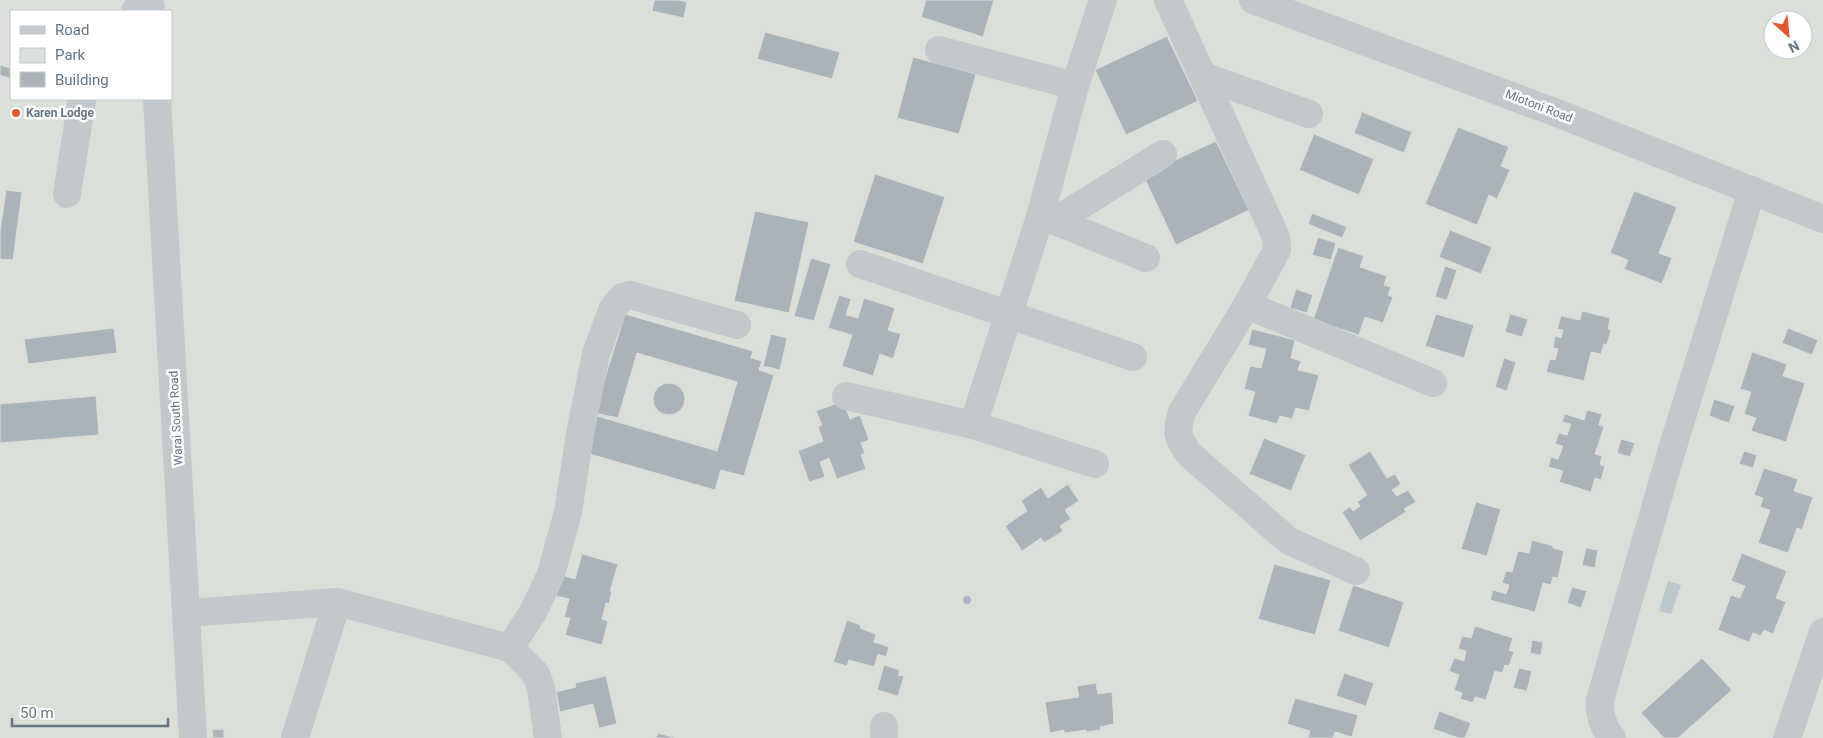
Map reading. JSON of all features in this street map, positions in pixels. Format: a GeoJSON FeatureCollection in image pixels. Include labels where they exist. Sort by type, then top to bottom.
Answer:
{"type":"FeatureCollection","features":[{"type":"Feature","properties":{"kind":"street"},"geometry":{"type":"LineString","coordinates":[[973,425],[1008,314],[1048,219],[1074,86],[1103,0]]}},
{"type":"Feature","properties":{"kind":"street"},"geometry":{"type":"LineString","coordinates":[[1168,0],[1276,237],[1277,250],[1247,305],[1182,412],[1177,427],[1179,440],[1189,454],[1289,541],[1356,571]]}},
{"type":"Feature","properties":{"kind":"street","name":"Miotoni Road"},"geometry":{"type":"LineString","coordinates":[[1253,0],[1548,109],[1823,219]]}},
{"type":"Feature","properties":{"kind":"street"},"geometry":{"type":"LineString","coordinates":[[940,50],[1074,86]]}},
{"type":"Feature","properties":{"kind":"street"},"geometry":{"type":"LineString","coordinates":[[1203,76],[1309,114]]}},
{"type":"Feature","properties":{"kind":"street"},"geometry":{"type":"LineString","coordinates":[[67,194],[82,100]]}},
{"type":"Feature","properties":{"kind":"street","name":"Warai South Road"},"geometry":{"type":"LineString","coordinates":[[157,100],[193,738]]}},
{"type":"Feature","properties":{"kind":"street"},"geometry":{"type":"LineString","coordinates":[[1048,219],[1163,154]]}},
{"type":"Feature","properties":{"kind":"street"},"geometry":{"type":"LineString","coordinates":[[1612,738],[1602,718],[1600,700],[1670,456],[1752,190]]}},
{"type":"Feature","properties":{"kind":"street"},"geometry":{"type":"LineString","coordinates":[[1048,219],[1146,258]]}},
{"type":"Feature","properties":{"kind":"street"},"geometry":{"type":"LineString","coordinates":[[860,264],[1133,357]]}},
{"type":"Feature","properties":{"kind":"street"},"geometry":{"type":"LineString","coordinates":[[510,648],[534,612],[551,574],[568,512],[580,434],[596,354],[616,302],[622,297],[630,295],[737,325]]}},
{"type":"Feature","properties":{"kind":"street"},"geometry":{"type":"LineString","coordinates":[[1247,305],[1433,383]]}},
{"type":"Feature","properties":{"kind":"street"},"geometry":{"type":"LineString","coordinates":[[846,396],[973,425],[1095,464]]}},
{"type":"Feature","properties":{"kind":"street"},"geometry":{"type":"LineString","coordinates":[[187,612],[337,602],[510,648],[536,674],[541,688],[548,738]]}},
{"type":"Feature","properties":{"kind":"street"},"geometry":{"type":"LineString","coordinates":[[295,738],[337,602]]}},
{"type":"Feature","properties":{"kind":"street"},"geometry":{"type":"LineString","coordinates":[[1787,738],[1823,632]]}},
{"type":"Feature","properties":{"kind":"green space"},"geometry":{"type":"Polygon","coordinates":[[[0,0],[1823,0],[1823,738],[0,738],[0,0]]]}},
{"type":"Feature","properties":{"kind":"shaded area"},"geometry":{"type":"Polygon","coordinates":[[[1668,581],[1681,585],[1671,614],[1659,611],[1668,581]]]}},
{"type":"Feature","properties":{"kind":"building"},"geometry":{"type":"Polygon","coordinates":[[[654,0],[687,2],[684,18],[652,11],[654,0]]]}},
{"type":"Feature","properties":{"kind":"building"},"geometry":{"type":"Polygon","coordinates":[[[926,0],[994,0],[983,37],[921,17],[926,0]]]}},
{"type":"Feature","properties":{"kind":"building"},"geometry":{"type":"Polygon","coordinates":[[[765,32],[840,52],[832,79],[757,59],[765,32]]]}},
{"type":"Feature","properties":{"kind":"building"},"geometry":{"type":"Polygon","coordinates":[[[1167,36],[1198,101],[1126,135],[1095,70],[1167,36]]]}},
{"type":"Feature","properties":{"kind":"building"},"geometry":{"type":"Polygon","coordinates":[[[913,57],[976,74],[959,134],[897,118],[913,57]]]}},
{"type":"Feature","properties":{"kind":"building"},"geometry":{"type":"Polygon","coordinates":[[[0,65],[10,68],[10,79],[0,75],[0,65]]]}},
{"type":"Feature","properties":{"kind":"building"},"geometry":{"type":"Polygon","coordinates":[[[1362,112],[1412,132],[1404,153],[1354,133],[1362,112]]]}},
{"type":"Feature","properties":{"kind":"building"},"geometry":{"type":"Polygon","coordinates":[[[1458,127],[1509,147],[1501,166],[1510,170],[1497,199],[1489,195],[1477,225],[1425,204],[1458,127]]]}},
{"type":"Feature","properties":{"kind":"building"},"geometry":{"type":"Polygon","coordinates":[[[1314,134],[1374,159],[1359,195],[1299,170],[1314,134]]]}},
{"type":"Feature","properties":{"kind":"building"},"geometry":{"type":"Polygon","coordinates":[[[1216,141],[1249,210],[1176,245],[1143,175],[1216,141]]]}},
{"type":"Feature","properties":{"kind":"building"},"geometry":{"type":"Polygon","coordinates":[[[875,174],[945,197],[923,264],[853,242],[875,174]]]}},
{"type":"Feature","properties":{"kind":"building"},"geometry":{"type":"Polygon","coordinates":[[[6,190],[22,192],[13,260],[0,259],[0,232],[6,190]]]}},
{"type":"Feature","properties":{"kind":"building"},"geometry":{"type":"Polygon","coordinates":[[[1634,191],[1677,207],[1659,253],[1672,258],[1662,284],[1624,269],[1628,260],[1610,253],[1634,191]]]}},
{"type":"Feature","properties":{"kind":"building"},"geometry":{"type":"Polygon","coordinates":[[[755,211],[809,222],[789,313],[734,301],[755,211]]]}},
{"type":"Feature","properties":{"kind":"building"},"geometry":{"type":"Polygon","coordinates":[[[1312,213],[1347,227],[1342,238],[1308,224],[1312,213]]]}},
{"type":"Feature","properties":{"kind":"building"},"geometry":{"type":"Polygon","coordinates":[[[1450,230],[1492,247],[1481,274],[1439,257],[1450,230]]]}},
{"type":"Feature","properties":{"kind":"building"},"geometry":{"type":"Polygon","coordinates":[[[1318,237],[1336,243],[1331,260],[1312,255],[1318,237]]]}},
{"type":"Feature","properties":{"kind":"building"},"geometry":{"type":"Polygon","coordinates":[[[1338,247],[1364,256],[1360,267],[1387,276],[1384,285],[1391,287],[1388,295],[1393,297],[1383,323],[1365,317],[1359,335],[1313,320],[1338,247]]]}},
{"type":"Feature","properties":{"kind":"building"},"geometry":{"type":"Polygon","coordinates":[[[811,258],[831,264],[814,321],[794,316],[811,258]]]}},
{"type":"Feature","properties":{"kind":"building"},"geometry":{"type":"Polygon","coordinates":[[[1445,266],[1457,270],[1447,300],[1435,297],[1445,266]]]}},
{"type":"Feature","properties":{"kind":"building"},"geometry":{"type":"Polygon","coordinates":[[[1296,289],[1313,295],[1307,313],[1290,308],[1296,289]]]}},
{"type":"Feature","properties":{"kind":"building"},"geometry":{"type":"Polygon","coordinates":[[[839,295],[851,299],[846,315],[858,318],[864,298],[895,308],[888,330],[901,334],[893,359],[880,354],[873,376],[842,366],[852,335],[828,328],[839,295]]]}},
{"type":"Feature","properties":{"kind":"building"},"geometry":{"type":"Polygon","coordinates":[[[1582,311],[1610,318],[1608,329],[1611,330],[1607,345],[1604,344],[1601,354],[1591,352],[1584,381],[1546,372],[1550,359],[1555,360],[1558,349],[1553,348],[1555,336],[1561,338],[1563,330],[1557,329],[1561,316],[1580,320],[1582,311]]]}},
{"type":"Feature","properties":{"kind":"building"},"geometry":{"type":"Polygon","coordinates":[[[625,314],[753,351],[751,358],[762,361],[759,370],[774,375],[744,476],[721,470],[715,490],[586,453],[597,416],[717,451],[737,382],[637,353],[618,418],[594,413],[625,314]]]}},
{"type":"Feature","properties":{"kind":"building"},"geometry":{"type":"Polygon","coordinates":[[[1436,314],[1474,325],[1464,358],[1425,346],[1436,314]]]}},
{"type":"Feature","properties":{"kind":"building"},"geometry":{"type":"Polygon","coordinates":[[[1510,314],[1528,319],[1522,337],[1505,332],[1510,314]]]}},
{"type":"Feature","properties":{"kind":"building"},"geometry":{"type":"Polygon","coordinates":[[[114,328],[117,353],[28,364],[24,339],[114,328]]]}},
{"type":"Feature","properties":{"kind":"building"},"geometry":{"type":"Polygon","coordinates":[[[1788,328],[1818,340],[1812,355],[1782,343],[1788,328]]]}},
{"type":"Feature","properties":{"kind":"building"},"geometry":{"type":"Polygon","coordinates":[[[1252,329],[1295,340],[1291,358],[1301,361],[1298,370],[1319,375],[1309,411],[1296,408],[1292,419],[1280,416],[1277,424],[1248,416],[1255,392],[1244,389],[1250,366],[1261,368],[1266,349],[1248,345],[1252,329]]]}},
{"type":"Feature","properties":{"kind":"building"},"geometry":{"type":"Polygon","coordinates":[[[771,334],[787,338],[780,370],[763,366],[771,334]]]}},
{"type":"Feature","properties":{"kind":"building"},"geometry":{"type":"Polygon","coordinates":[[[1752,352],[1787,364],[1783,376],[1805,383],[1786,442],[1751,431],[1756,418],[1744,414],[1751,392],[1740,389],[1752,352]]]}},
{"type":"Feature","properties":{"kind":"building"},"geometry":{"type":"Polygon","coordinates":[[[1504,358],[1516,362],[1507,391],[1495,387],[1504,358]]]}},
{"type":"Feature","properties":{"kind":"building"},"geometry":{"type":"Polygon","coordinates":[[[669,383],[675,384],[680,388],[684,393],[684,405],[680,410],[675,414],[669,415],[663,414],[658,410],[654,405],[653,399],[654,393],[658,388],[663,384],[669,383]]]}},
{"type":"Feature","properties":{"kind":"building"},"geometry":{"type":"Polygon","coordinates":[[[96,396],[99,435],[0,443],[0,404],[96,396]]]}},
{"type":"Feature","properties":{"kind":"building"},"geometry":{"type":"Polygon","coordinates":[[[1714,399],[1735,406],[1729,423],[1709,416],[1714,399]]]}},
{"type":"Feature","properties":{"kind":"building"},"geometry":{"type":"Polygon","coordinates":[[[843,401],[850,419],[860,415],[869,440],[861,443],[865,453],[861,455],[866,469],[837,479],[829,458],[820,462],[825,477],[809,482],[798,451],[823,441],[818,427],[822,425],[816,411],[843,401]]]}},
{"type":"Feature","properties":{"kind":"building"},"geometry":{"type":"Polygon","coordinates":[[[1587,410],[1602,414],[1599,425],[1604,427],[1595,454],[1602,456],[1600,465],[1605,466],[1601,480],[1595,478],[1591,492],[1559,482],[1563,471],[1548,467],[1551,457],[1558,459],[1563,446],[1555,444],[1559,433],[1567,435],[1571,424],[1562,422],[1565,414],[1584,420],[1587,410]]]}},
{"type":"Feature","properties":{"kind":"building"},"geometry":{"type":"Polygon","coordinates":[[[1264,438],[1306,455],[1291,491],[1249,474],[1264,438]]]}},
{"type":"Feature","properties":{"kind":"building"},"geometry":{"type":"Polygon","coordinates":[[[1621,439],[1635,443],[1630,457],[1617,453],[1621,439]]]}},
{"type":"Feature","properties":{"kind":"building"},"geometry":{"type":"Polygon","coordinates":[[[1370,451],[1387,478],[1395,474],[1401,484],[1392,490],[1397,496],[1408,490],[1416,502],[1404,509],[1406,512],[1360,541],[1342,512],[1350,507],[1353,511],[1360,506],[1357,502],[1367,495],[1348,465],[1370,451]]]}},
{"type":"Feature","properties":{"kind":"building"},"geometry":{"type":"Polygon","coordinates":[[[1744,451],[1757,455],[1753,468],[1739,464],[1744,451]]]}},
{"type":"Feature","properties":{"kind":"building"},"geometry":{"type":"Polygon","coordinates":[[[1764,468],[1798,479],[1794,491],[1813,497],[1802,530],[1797,528],[1788,553],[1758,543],[1770,510],[1760,507],[1763,498],[1754,495],[1764,468]]]}},
{"type":"Feature","properties":{"kind":"building"},"geometry":{"type":"Polygon","coordinates":[[[1068,484],[1079,501],[1065,510],[1071,519],[1060,526],[1063,531],[1044,543],[1041,538],[1022,551],[1005,526],[1027,511],[1021,501],[1041,487],[1048,498],[1068,484]]]}},
{"type":"Feature","properties":{"kind":"building"},"geometry":{"type":"Polygon","coordinates":[[[1476,502],[1501,509],[1487,556],[1461,549],[1476,502]]]}},
{"type":"Feature","properties":{"kind":"building"},"geometry":{"type":"Polygon","coordinates":[[[1532,540],[1564,551],[1558,578],[1553,577],[1551,585],[1543,583],[1535,612],[1490,600],[1493,590],[1506,594],[1509,585],[1502,583],[1506,571],[1512,572],[1518,551],[1529,553],[1532,540]]]}},
{"type":"Feature","properties":{"kind":"building"},"geometry":{"type":"Polygon","coordinates":[[[1586,548],[1598,550],[1595,568],[1582,565],[1586,548]]]}},
{"type":"Feature","properties":{"kind":"building"},"geometry":{"type":"Polygon","coordinates":[[[1742,553],[1787,571],[1776,598],[1786,602],[1773,634],[1764,630],[1761,636],[1753,633],[1749,642],[1718,630],[1731,595],[1740,598],[1745,586],[1731,581],[1742,553]]]}},
{"type":"Feature","properties":{"kind":"building"},"geometry":{"type":"Polygon","coordinates":[[[582,554],[618,564],[610,591],[612,591],[609,604],[606,603],[602,619],[608,621],[602,645],[565,635],[570,618],[564,617],[569,599],[556,596],[561,575],[575,579],[582,554]]]}},
{"type":"Feature","properties":{"kind":"building"},"geometry":{"type":"Polygon","coordinates":[[[1274,564],[1331,580],[1315,635],[1258,619],[1274,564]]]}},
{"type":"Feature","properties":{"kind":"building"},"geometry":{"type":"Polygon","coordinates":[[[1353,585],[1404,602],[1389,648],[1338,631],[1353,585]]]}},
{"type":"Feature","properties":{"kind":"building"},"geometry":{"type":"Polygon","coordinates":[[[1572,587],[1587,591],[1581,608],[1567,603],[1572,587]]]}},
{"type":"Feature","properties":{"kind":"building"},"geometry":{"type":"Polygon","coordinates":[[[967,596],[971,600],[967,604],[963,600],[967,596]]]}},
{"type":"Feature","properties":{"kind":"building"},"geometry":{"type":"Polygon","coordinates":[[[847,620],[861,625],[860,628],[876,634],[874,642],[889,647],[886,657],[878,654],[874,667],[849,660],[847,666],[833,662],[847,620]]]}},
{"type":"Feature","properties":{"kind":"building"},"geometry":{"type":"Polygon","coordinates":[[[1475,626],[1513,638],[1509,650],[1514,652],[1509,666],[1505,665],[1502,673],[1495,671],[1486,700],[1475,697],[1473,703],[1460,699],[1462,693],[1454,690],[1459,675],[1449,671],[1454,658],[1464,661],[1466,651],[1458,649],[1462,636],[1471,638],[1475,626]]]}},
{"type":"Feature","properties":{"kind":"building"},"geometry":{"type":"Polygon","coordinates":[[[1532,640],[1543,642],[1541,655],[1530,653],[1532,640]]]}},
{"type":"Feature","properties":{"kind":"building"},"geometry":{"type":"Polygon","coordinates":[[[1702,658],[1732,690],[1678,738],[1664,738],[1641,713],[1702,658]]]}},
{"type":"Feature","properties":{"kind":"building"},"geometry":{"type":"Polygon","coordinates":[[[884,665],[900,670],[898,675],[904,676],[898,696],[877,690],[884,665]]]}},
{"type":"Feature","properties":{"kind":"building"},"geometry":{"type":"Polygon","coordinates":[[[1519,668],[1532,671],[1527,691],[1513,688],[1519,668]]]}},
{"type":"Feature","properties":{"kind":"building"},"geometry":{"type":"Polygon","coordinates":[[[1344,673],[1374,683],[1366,706],[1336,696],[1344,673]]]}},
{"type":"Feature","properties":{"kind":"building"},"geometry":{"type":"Polygon","coordinates":[[[606,676],[617,724],[599,728],[593,704],[560,712],[556,692],[576,687],[575,683],[606,676]]]}},
{"type":"Feature","properties":{"kind":"building"},"geometry":{"type":"Polygon","coordinates":[[[1096,683],[1098,694],[1112,692],[1114,724],[1100,727],[1101,730],[1064,733],[1064,730],[1050,733],[1045,702],[1079,697],[1077,686],[1096,683]]]}},
{"type":"Feature","properties":{"kind":"building"},"geometry":{"type":"Polygon","coordinates":[[[1295,698],[1358,715],[1352,737],[1335,732],[1333,738],[1308,738],[1310,731],[1287,724],[1295,698]]]}},
{"type":"Feature","properties":{"kind":"building"},"geometry":{"type":"Polygon","coordinates":[[[1439,711],[1471,723],[1465,738],[1459,738],[1433,729],[1439,711]]]}},
{"type":"Feature","properties":{"kind":"building"},"geometry":{"type":"Polygon","coordinates":[[[224,729],[224,738],[213,738],[212,730],[224,729]]]}},
{"type":"Feature","properties":{"kind":"building"},"geometry":{"type":"Polygon","coordinates":[[[658,733],[677,738],[656,738],[658,733]]]}},
{"type":"Feature","properties":{"kind":"place","name":"Karen Lodge"},"geometry":{"type":"Point","coordinates":[16,113]}}]}
